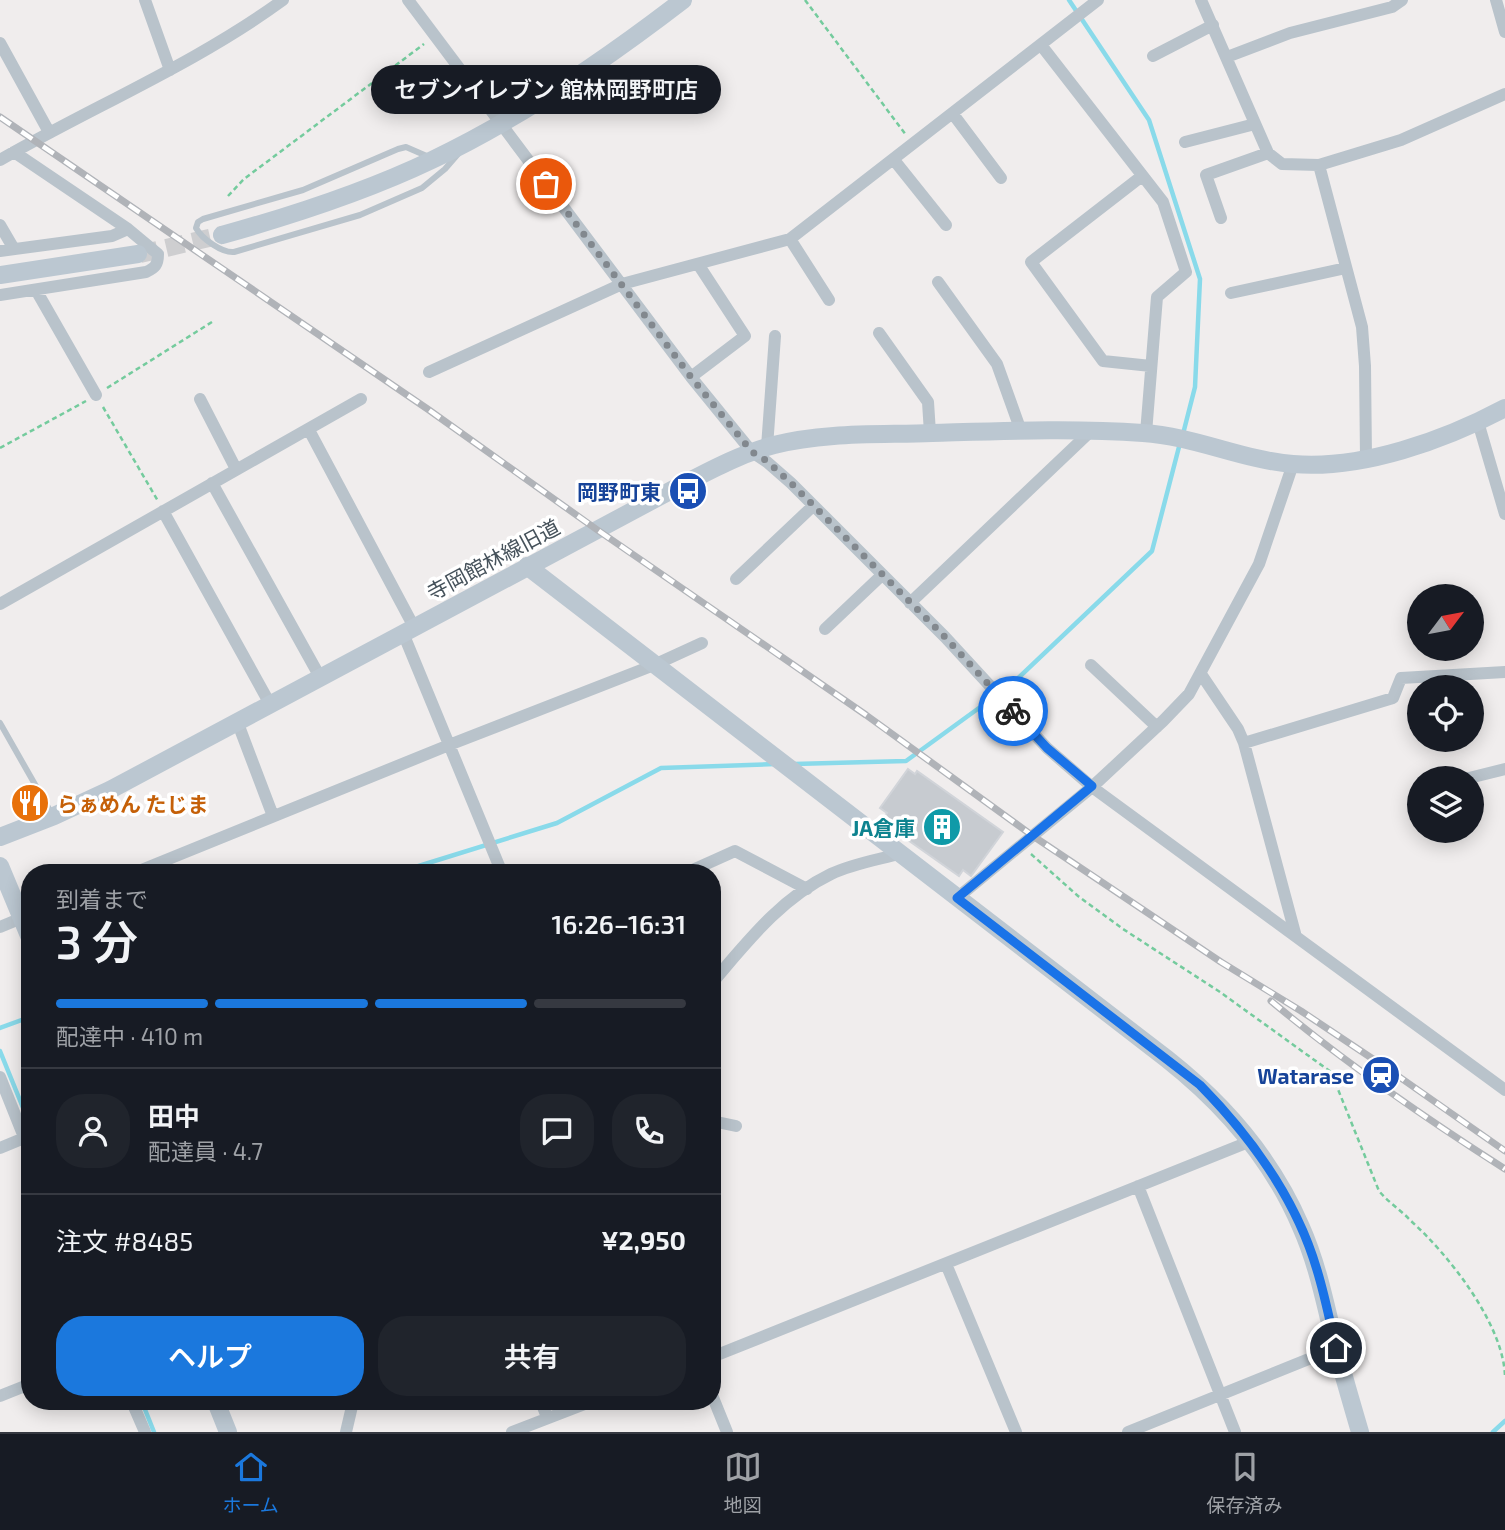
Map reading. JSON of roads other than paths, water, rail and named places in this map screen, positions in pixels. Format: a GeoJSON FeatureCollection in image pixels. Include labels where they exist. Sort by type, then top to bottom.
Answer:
{"type":"FeatureCollection","features":[{"type":"Feature","properties":{"kind":"street"},"geometry":{"type":"LineString","coordinates":[[145,0],[170,70]]}},
{"type":"Feature","properties":{"kind":"street"},"geometry":{"type":"LineString","coordinates":[[0,160],[170,70],[250,24],[283,0]]}},
{"type":"Feature","properties":{"kind":"street"},"geometry":{"type":"LineString","coordinates":[[408,0],[691,377],[760,450],[767,461],[910,603],[1047,748],[1092,786],[1505,1090]]}},
{"type":"Feature","properties":{"kind":"street"},"geometry":{"type":"LineString","coordinates":[[222,235],[331,201],[465,144],[595,63],[683,0]]}},
{"type":"Feature","properties":{"kind":"street"},"geometry":{"type":"LineString","coordinates":[[429,372],[622,284],[790,239],[1098,0]]}},
{"type":"Feature","properties":{"kind":"street"},"geometry":{"type":"LineString","coordinates":[[1201,0],[1268,153],[1282,164],[1319,165],[1401,140],[1505,94]]}},
{"type":"Feature","properties":{"kind":"street"},"geometry":{"type":"LineString","coordinates":[[1227,57],[1290,33],[1392,7],[1402,0]]}},
{"type":"Feature","properties":{"kind":"street"},"geometry":{"type":"LineString","coordinates":[[1496,0],[1505,32]]}},
{"type":"Feature","properties":{"kind":"street"},"geometry":{"type":"LineString","coordinates":[[1153,56],[1213,25]]}},
{"type":"Feature","properties":{"kind":"street"},"geometry":{"type":"LineString","coordinates":[[0,43],[49,132]]}},
{"type":"Feature","properties":{"kind":"street"},"geometry":{"type":"LineString","coordinates":[[1041,45],[1163,202],[1186,272],[1157,298],[1146,433]]}},
{"type":"Feature","properties":{"kind":"street"},"geometry":{"type":"LineString","coordinates":[[953,114],[1001,178]]}},
{"type":"Feature","properties":{"kind":"street"},"geometry":{"type":"LineString","coordinates":[[1185,142],[1255,124]]}},
{"type":"Feature","properties":{"kind":"street"},"geometry":{"type":"LineString","coordinates":[[0,295],[146,272],[155,268],[158,261],[158,254],[128,229],[14,152]]}},
{"type":"Feature","properties":{"kind":"street"},"geometry":{"type":"LineString","coordinates":[[1221,218],[1206,175],[1268,153]]}},
{"type":"Feature","properties":{"kind":"street"},"geometry":{"type":"LineString","coordinates":[[894,160],[946,225]]}},
{"type":"Feature","properties":{"kind":"street"},"geometry":{"type":"LineString","coordinates":[[1319,165],[1362,327],[1366,458]]}},
{"type":"Feature","properties":{"kind":"street"},"geometry":{"type":"LineString","coordinates":[[1142,176],[1031,262],[1103,361],[1151,366]]}},
{"type":"Feature","properties":{"kind":"street"},"geometry":{"type":"LineString","coordinates":[[0,225],[14,249]]}},
{"type":"Feature","properties":{"kind":"street"},"geometry":{"type":"LineString","coordinates":[[0,251],[112,236],[128,229]]}},
{"type":"Feature","properties":{"kind":"street"},"geometry":{"type":"LineString","coordinates":[[790,239],[828,300]]}},
{"type":"Feature","properties":{"kind":"street"},"geometry":{"type":"LineString","coordinates":[[0,275],[138,254]]}},
{"type":"Feature","properties":{"kind":"street"},"geometry":{"type":"LineString","coordinates":[[691,377],[745,336],[698,264]]}},
{"type":"Feature","properties":{"kind":"street"},"geometry":{"type":"LineString","coordinates":[[1231,293],[1346,268]]}},
{"type":"Feature","properties":{"kind":"street"},"geometry":{"type":"LineString","coordinates":[[938,282],[996,364],[1021,431]]}},
{"type":"Feature","properties":{"kind":"street"},"geometry":{"type":"LineString","coordinates":[[36,290],[96,395]]}},
{"type":"Feature","properties":{"kind":"street"},"geometry":{"type":"LineString","coordinates":[[879,333],[928,402],[930,433]]}},
{"type":"Feature","properties":{"kind":"street"},"geometry":{"type":"LineString","coordinates":[[760,450],[775,336]]}},
{"type":"Feature","properties":{"kind":"street"},"geometry":{"type":"LineString","coordinates":[[200,399],[236,469]]}},
{"type":"Feature","properties":{"kind":"street"},"geometry":{"type":"LineString","coordinates":[[0,604],[360,400]]}},
{"type":"Feature","properties":{"kind":"street","name":"寺岡館林線旧道"},"geometry":{"type":"LineString","coordinates":[[0,838],[110,790],[678,486],[760,450],[844,435],[1091,431],[1146,433],[1195,441],[1293,464],[1366,458],[1409,449],[1478,422],[1505,408]]}},
{"type":"Feature","properties":{"kind":"street"},"geometry":{"type":"LineString","coordinates":[[1478,422],[1505,514]]}},
{"type":"Feature","properties":{"kind":"street"},"geometry":{"type":"LineString","coordinates":[[309,430],[408,630],[449,745],[498,864]]}},
{"type":"Feature","properties":{"kind":"street"},"geometry":{"type":"LineString","coordinates":[[910,603],[1091,431]]}},
{"type":"Feature","properties":{"kind":"street"},"geometry":{"type":"LineString","coordinates":[[957,898],[1092,786],[1189,694],[1259,564],[1293,464]]}},
{"type":"Feature","properties":{"kind":"street"},"geometry":{"type":"LineString","coordinates":[[212,483],[320,677]]}},
{"type":"Feature","properties":{"kind":"street"},"geometry":{"type":"LineString","coordinates":[[736,579],[813,506]]}},
{"type":"Feature","properties":{"kind":"street"},"geometry":{"type":"LineString","coordinates":[[163,511],[270,704]]}},
{"type":"Feature","properties":{"kind":"street"},"geometry":{"type":"LineString","coordinates":[[527,566],[1200,1085],[1229,1114],[1251,1141],[1282,1188],[1302,1228],[1317,1269],[1360,1432]]}},
{"type":"Feature","properties":{"kind":"street"},"geometry":{"type":"LineString","coordinates":[[825,629],[882,575]]}},
{"type":"Feature","properties":{"kind":"street"},"geometry":{"type":"LineString","coordinates":[[156,864],[702,643]]}},
{"type":"Feature","properties":{"kind":"street"},"geometry":{"type":"LineString","coordinates":[[1091,665],[1157,727]]}},
{"type":"Feature","properties":{"kind":"street"},"geometry":{"type":"LineString","coordinates":[[1244,743],[1393,698],[1401,678],[1505,672]]}},
{"type":"Feature","properties":{"kind":"street"},"geometry":{"type":"LineString","coordinates":[[1201,674],[1238,729],[1244,743],[1294,933]]}},
{"type":"Feature","properties":{"kind":"street"},"geometry":{"type":"LineString","coordinates":[[237,721],[274,816]]}},
{"type":"Feature","properties":{"kind":"street"},"geometry":{"type":"LineString","coordinates":[[1484,774],[1505,768]]}},
{"type":"Feature","properties":{"kind":"street"},"geometry":{"type":"LineString","coordinates":[[706,864],[734,851],[807,889]]}},
{"type":"Feature","properties":{"kind":"street"},"geometry":{"type":"LineString","coordinates":[[721,973],[767,919],[807,889],[830,874],[899,854]]}},
{"type":"Feature","properties":{"kind":"street"},"geometry":{"type":"LineString","coordinates":[[0,866],[21,907]]}},
{"type":"Feature","properties":{"kind":"street"},"geometry":{"type":"LineString","coordinates":[[0,928],[21,919]]}},
{"type":"Feature","properties":{"kind":"street"},"geometry":{"type":"LineString","coordinates":[[0,1077],[21,1124]]}},
{"type":"Feature","properties":{"kind":"street"},"geometry":{"type":"LineString","coordinates":[[721,1123],[736,1126]]}},
{"type":"Feature","properties":{"kind":"street"},"geometry":{"type":"LineString","coordinates":[[0,1148],[21,1139]]}},
{"type":"Feature","properties":{"kind":"street"},"geometry":{"type":"LineString","coordinates":[[721,1353],[1251,1141]]}},
{"type":"Feature","properties":{"kind":"street"},"geometry":{"type":"LineString","coordinates":[[1138,1186],[1235,1432]]}},
{"type":"Feature","properties":{"kind":"street"},"geometry":{"type":"LineString","coordinates":[[946,1264],[1016,1432]]}},
{"type":"Feature","properties":{"kind":"street"},"geometry":{"type":"LineString","coordinates":[[1128,1432],[1336,1348]]}},
{"type":"Feature","properties":{"kind":"street"},"geometry":{"type":"LineString","coordinates":[[0,1396],[21,1388]]}},
{"type":"Feature","properties":{"kind":"street"},"geometry":{"type":"LineString","coordinates":[[135,1410],[145,1432]]}},
{"type":"Feature","properties":{"kind":"street"},"geometry":{"type":"LineString","coordinates":[[219,1410],[228,1432]]}},
{"type":"Feature","properties":{"kind":"street"},"geometry":{"type":"LineString","coordinates":[[346,1432],[351,1410]]}},
{"type":"Feature","properties":{"kind":"street"},"geometry":{"type":"LineString","coordinates":[[544,1410],[547,1417]]}},
{"type":"Feature","properties":{"kind":"street"},"geometry":{"type":"LineString","coordinates":[[512,1432],[567,1410]]}},
{"type":"Feature","properties":{"kind":"street"},"geometry":{"type":"LineString","coordinates":[[718,1410],[727,1432]]}},
{"type":"Feature","properties":{"kind":"lane"},"geometry":{"type":"LineString","coordinates":[[435,159],[406,147],[398,149],[303,190],[204,219],[196,228],[227,253],[234,253],[346,219],[422,188],[453,161],[465,144]]}},
{"type":"Feature","properties":{"kind":"lane"},"geometry":{"type":"LineString","coordinates":[[0,723],[54,816]]}},
{"type":"Feature","properties":{"kind":"waterway"},"geometry":{"type":"LineString","coordinates":[[1069,0],[1149,120],[1200,279],[1195,387],[1183,434]]}},
{"type":"Feature","properties":{"kind":"waterway"},"geometry":{"type":"LineString","coordinates":[[794,764],[906,761],[1012,684],[1152,551],[1180,443]]}},
{"type":"Feature","properties":{"kind":"waterway"},"geometry":{"type":"LineString","coordinates":[[425,864],[557,823],[661,768],[775,764]]}},
{"type":"Feature","properties":{"kind":"waterway"},"geometry":{"type":"LineString","coordinates":[[0,1028],[21,1020]]}},
{"type":"Feature","properties":{"kind":"waterway"},"geometry":{"type":"LineString","coordinates":[[0,1051],[21,1103]]}},
{"type":"Feature","properties":{"kind":"waterway"},"geometry":{"type":"LineString","coordinates":[[145,1410],[154,1432]]}},
{"type":"Feature","properties":{"kind":"waterway"},"geometry":{"type":"LineString","coordinates":[[1493,1432],[1505,1421]]}},
{"type":"Feature","properties":{"kind":"tunnel"},"geometry":{"type":"LineString","coordinates":[[140,254],[222,235]]}},
{"type":"Feature","properties":{"kind":"railway"},"geometry":{"type":"LineString","coordinates":[[0,117],[429,410],[866,715],[1033,836],[1221,962],[1388,1069],[1505,1151]]}},
{"type":"Feature","properties":{"kind":"railway"},"geometry":{"type":"LineString","coordinates":[[1271,1001],[1385,1089],[1505,1169]]}},
{"type":"Feature","properties":{"kind":"place","name":"セブンイレブン 館林岡野町店"},"geometry":{"type":"Point","coordinates":[546,184]}},
{"type":"Feature","properties":{"kind":"place","name":"岡野町東"},"geometry":{"type":"Point","coordinates":[688,491]}},
{"type":"Feature","properties":{"kind":"place","name":"らぁめん たじま"},"geometry":{"type":"Point","coordinates":[30,803]}},
{"type":"Feature","properties":{"kind":"place","name":"JA倉庫"},"geometry":{"type":"Point","coordinates":[942,827]}},
{"type":"Feature","properties":{"kind":"place","name":"Watarase"},"geometry":{"type":"Point","coordinates":[1381,1075]}}]}
